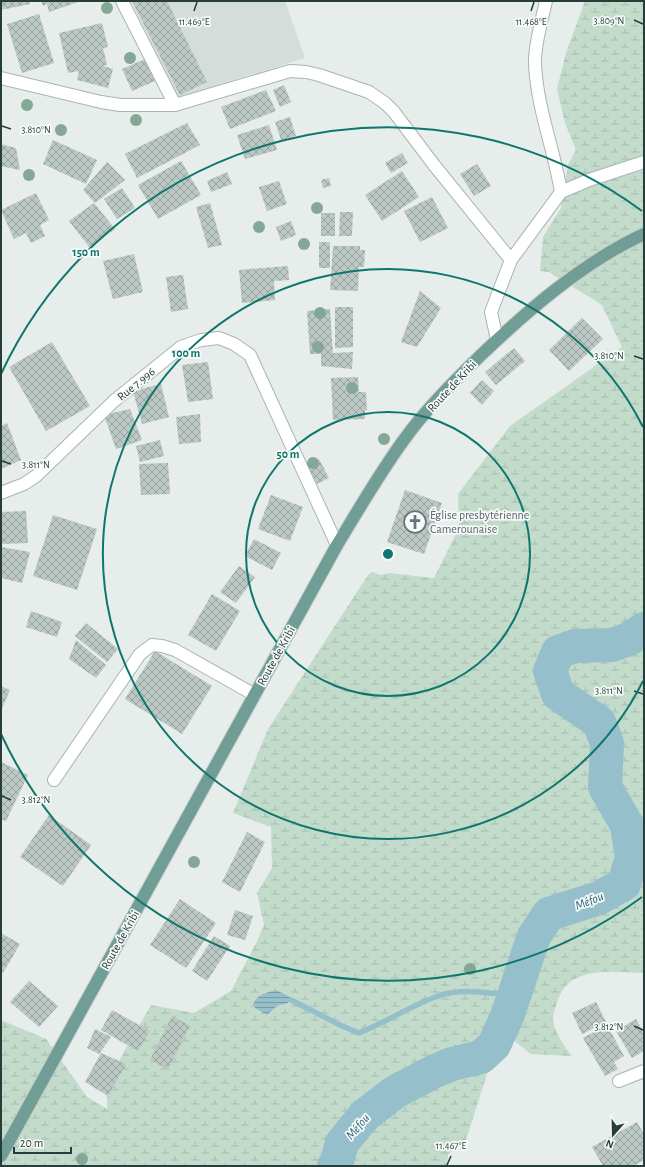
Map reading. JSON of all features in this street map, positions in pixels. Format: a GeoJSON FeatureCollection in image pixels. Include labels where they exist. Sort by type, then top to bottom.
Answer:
{"type":"FeatureCollection","features":[{"type":"Feature","properties":{"kind":"main road","name":"Route de Kribi"},"geometry":{"type":"LineString","coordinates":[[1,1156],[337,545],[372,487],[406,437],[450,385],[497,340],[550,294],[626,242],[644,234]]}},
{"type":"Feature","properties":{"kind":"street"},"geometry":{"type":"LineString","coordinates":[[122,1],[175,105]]}},
{"type":"Feature","properties":{"kind":"street"},"geometry":{"type":"LineString","coordinates":[[546,1],[534,63],[541,110],[558,171],[561,192]]}},
{"type":"Feature","properties":{"kind":"street"},"geometry":{"type":"LineString","coordinates":[[1,78],[101,102],[120,105],[175,105],[290,71],[319,75],[369,92],[394,112],[434,165],[511,260]]}},
{"type":"Feature","properties":{"kind":"street"},"geometry":{"type":"LineString","coordinates":[[497,340],[491,312],[511,260],[561,192],[589,180],[644,162]]}},
{"type":"Feature","properties":{"kind":"street","name":"Rue 7.996"},"geometry":{"type":"LineString","coordinates":[[1,493],[24,484],[36,476],[114,401],[181,347],[201,340],[219,338],[234,344],[250,355],[337,545]]}},
{"type":"Feature","properties":{"kind":"street"},"geometry":{"type":"LineString","coordinates":[[54,780],[140,654],[152,645],[162,646],[174,650],[255,695]]}},
{"type":"Feature","properties":{"kind":"street"},"geometry":{"type":"LineString","coordinates":[[620,1081],[644,1071]]}},
{"type":"Feature","properties":{"kind":"shaded area"},"geometry":{"type":"Polygon","coordinates":[[[131,1],[285,1],[305,58],[178,97],[131,1]]]}},
{"type":"Feature","properties":{"kind":"green space"},"geometry":{"type":"Polygon","coordinates":[[[585,1],[644,1],[644,973],[591,973],[579,977],[569,983],[561,992],[553,1018],[557,1033],[572,1056],[531,1054],[513,1040],[487,1074],[466,1140],[448,1154],[447,1166],[1,1166],[1,1020],[46,1039],[87,1097],[107,1109],[107,1090],[116,1068],[151,1005],[194,1013],[231,991],[264,925],[257,893],[272,868],[271,827],[233,813],[268,729],[368,575],[372,572],[381,575],[389,573],[434,578],[459,528],[458,494],[510,426],[622,347],[602,305],[549,272],[540,271],[543,237],[561,208],[568,165],[576,150],[565,123],[557,89],[566,53],[585,1]]]}},
{"type":"Feature","properties":{"kind":"water"},"geometry":{"type":"Polygon","coordinates":[[[276,990],[290,997],[290,1001],[286,1004],[278,1005],[267,1015],[255,1008],[253,1004],[257,998],[265,993],[276,990]]]}},
{"type":"Feature","properties":{"kind":"building"},"geometry":{"type":"Polygon","coordinates":[[[1,1],[29,1],[30,4],[1,10],[1,1]]]}},
{"type":"Feature","properties":{"kind":"building"},"geometry":{"type":"Polygon","coordinates":[[[41,1],[81,1],[49,12],[47,4],[43,6],[41,1]]]}},
{"type":"Feature","properties":{"kind":"building"},"geometry":{"type":"Polygon","coordinates":[[[132,1],[167,1],[207,82],[180,95],[132,1]]]}},
{"type":"Feature","properties":{"kind":"building"},"geometry":{"type":"Polygon","coordinates":[[[39,14],[54,63],[22,73],[7,24],[39,14]]]}},
{"type":"Feature","properties":{"kind":"building"},"geometry":{"type":"Polygon","coordinates":[[[102,23],[108,47],[103,48],[107,65],[103,66],[113,69],[108,88],[77,80],[79,71],[68,73],[59,33],[102,23]]]}},
{"type":"Feature","properties":{"kind":"building"},"geometry":{"type":"Polygon","coordinates":[[[145,59],[155,81],[132,91],[122,69],[145,59]]]}},
{"type":"Feature","properties":{"kind":"building"},"geometry":{"type":"Polygon","coordinates":[[[284,85],[291,102],[280,107],[273,90],[284,85]]]}},
{"type":"Feature","properties":{"kind":"building"},"geometry":{"type":"Polygon","coordinates":[[[266,90],[276,111],[230,129],[221,107],[266,90]]]}},
{"type":"Feature","properties":{"kind":"building"},"geometry":{"type":"Polygon","coordinates":[[[290,117],[296,136],[281,140],[275,122],[290,117]]]}},
{"type":"Feature","properties":{"kind":"building"},"geometry":{"type":"Polygon","coordinates":[[[187,123],[200,145],[137,178],[125,154],[187,123]]]}},
{"type":"Feature","properties":{"kind":"building"},"geometry":{"type":"Polygon","coordinates":[[[269,125],[277,150],[245,159],[237,135],[269,125]]]}},
{"type":"Feature","properties":{"kind":"building"},"geometry":{"type":"Polygon","coordinates":[[[53,140],[97,160],[86,184],[43,164],[53,140]]]}},
{"type":"Feature","properties":{"kind":"building"},"geometry":{"type":"Polygon","coordinates":[[[1,144],[16,148],[20,170],[1,166],[1,144]]]}},
{"type":"Feature","properties":{"kind":"building"},"geometry":{"type":"Polygon","coordinates":[[[402,153],[408,163],[391,173],[385,163],[402,153]]]}},
{"type":"Feature","properties":{"kind":"building"},"geometry":{"type":"Polygon","coordinates":[[[181,161],[201,195],[158,219],[138,185],[181,161]]]}},
{"type":"Feature","properties":{"kind":"building"},"geometry":{"type":"Polygon","coordinates":[[[107,162],[125,180],[95,203],[83,190],[107,162]]]}},
{"type":"Feature","properties":{"kind":"building"},"geometry":{"type":"Polygon","coordinates":[[[477,164],[491,186],[474,196],[460,174],[477,164]]]}},
{"type":"Feature","properties":{"kind":"building"},"geometry":{"type":"Polygon","coordinates":[[[402,171],[419,197],[382,221],[365,195],[402,171]]]}},
{"type":"Feature","properties":{"kind":"building"},"geometry":{"type":"Polygon","coordinates":[[[227,172],[232,184],[211,192],[207,181],[227,172]]]}},
{"type":"Feature","properties":{"kind":"building"},"geometry":{"type":"Polygon","coordinates":[[[329,178],[331,186],[323,188],[321,180],[329,178]]]}},
{"type":"Feature","properties":{"kind":"building"},"geometry":{"type":"Polygon","coordinates":[[[279,181],[287,204],[267,211],[259,187],[279,181]]]}},
{"type":"Feature","properties":{"kind":"building"},"geometry":{"type":"Polygon","coordinates":[[[122,188],[135,208],[117,219],[104,199],[122,188]]]}},
{"type":"Feature","properties":{"kind":"building"},"geometry":{"type":"Polygon","coordinates":[[[36,193],[49,220],[40,225],[45,236],[31,243],[26,233],[14,239],[1,210],[36,193]]]}},
{"type":"Feature","properties":{"kind":"building"},"geometry":{"type":"Polygon","coordinates":[[[432,197],[448,228],[420,242],[404,211],[432,197]]]}},
{"type":"Feature","properties":{"kind":"building"},"geometry":{"type":"Polygon","coordinates":[[[94,203],[115,229],[90,248],[69,221],[94,203]]]}},
{"type":"Feature","properties":{"kind":"building"},"geometry":{"type":"Polygon","coordinates":[[[210,203],[222,245],[208,248],[196,207],[210,203]]]}},
{"type":"Feature","properties":{"kind":"building"},"geometry":{"type":"Polygon","coordinates":[[[340,212],[353,212],[352,236],[339,236],[340,212]]]}},
{"type":"Feature","properties":{"kind":"building"},"geometry":{"type":"Polygon","coordinates":[[[321,213],[335,213],[335,236],[321,236],[321,213]]]}},
{"type":"Feature","properties":{"kind":"building"},"geometry":{"type":"Polygon","coordinates":[[[291,221],[296,235],[281,241],[276,227],[291,221]]]}},
{"type":"Feature","properties":{"kind":"building"},"geometry":{"type":"Polygon","coordinates":[[[319,242],[330,242],[330,268],[319,268],[319,242]]]}},
{"type":"Feature","properties":{"kind":"building"},"geometry":{"type":"Polygon","coordinates":[[[333,246],[360,246],[360,250],[365,250],[364,267],[359,267],[358,291],[330,290],[333,246]]]}},
{"type":"Feature","properties":{"kind":"building"},"geometry":{"type":"Polygon","coordinates":[[[134,254],[143,292],[113,299],[103,261],[134,254]]]}},
{"type":"Feature","properties":{"kind":"building"},"geometry":{"type":"Polygon","coordinates":[[[288,266],[289,280],[274,281],[275,300],[242,303],[239,270],[288,266]]]}},
{"type":"Feature","properties":{"kind":"building"},"geometry":{"type":"Polygon","coordinates":[[[183,275],[188,309],[171,312],[166,277],[183,275]]]}},
{"type":"Feature","properties":{"kind":"building"},"geometry":{"type":"Polygon","coordinates":[[[420,291],[441,308],[417,347],[401,342],[420,291]]]}},
{"type":"Feature","properties":{"kind":"building"},"geometry":{"type":"Polygon","coordinates":[[[335,307],[353,307],[353,347],[335,348],[335,307]]]}},
{"type":"Feature","properties":{"kind":"building"},"geometry":{"type":"Polygon","coordinates":[[[330,309],[333,353],[353,352],[352,369],[321,366],[321,354],[310,354],[307,311],[330,309]]]}},
{"type":"Feature","properties":{"kind":"building"},"geometry":{"type":"Polygon","coordinates":[[[582,318],[603,339],[569,371],[549,350],[582,318]]]}},
{"type":"Feature","properties":{"kind":"building"},"geometry":{"type":"Polygon","coordinates":[[[52,342],[90,406],[46,431],[9,367],[52,342]]]}},
{"type":"Feature","properties":{"kind":"building"},"geometry":{"type":"Polygon","coordinates":[[[514,348],[525,361],[496,385],[485,372],[514,348]]]}},
{"type":"Feature","properties":{"kind":"building"},"geometry":{"type":"Polygon","coordinates":[[[208,362],[213,399],[188,402],[182,365],[208,362]]]}},
{"type":"Feature","properties":{"kind":"building"},"geometry":{"type":"Polygon","coordinates":[[[358,377],[359,392],[366,392],[367,410],[365,410],[365,419],[333,420],[331,378],[358,377]]]}},
{"type":"Feature","properties":{"kind":"building"},"geometry":{"type":"Polygon","coordinates":[[[482,380],[494,391],[482,405],[470,393],[482,380]]]}},
{"type":"Feature","properties":{"kind":"building"},"geometry":{"type":"Polygon","coordinates":[[[161,384],[169,417],[142,424],[133,391],[161,384]]]}},
{"type":"Feature","properties":{"kind":"building"},"geometry":{"type":"Polygon","coordinates":[[[130,409],[142,440],[116,449],[104,415],[130,409]]]}},
{"type":"Feature","properties":{"kind":"building"},"geometry":{"type":"Polygon","coordinates":[[[200,414],[201,442],[179,444],[176,417],[200,414]]]}},
{"type":"Feature","properties":{"kind":"building"},"geometry":{"type":"Polygon","coordinates":[[[7,423],[21,460],[1,469],[1,426],[7,423]]]}},
{"type":"Feature","properties":{"kind":"building"},"geometry":{"type":"Polygon","coordinates":[[[160,440],[164,456],[140,462],[136,446],[160,440]]]}},
{"type":"Feature","properties":{"kind":"building"},"geometry":{"type":"Polygon","coordinates":[[[319,459],[329,478],[317,484],[307,465],[319,459]]]}},
{"type":"Feature","properties":{"kind":"building"},"geometry":{"type":"Polygon","coordinates":[[[168,463],[170,494],[141,495],[139,464],[168,463]]]}},
{"type":"Feature","properties":{"kind":"building","name":"Église presbytérienne Camerounaise"},"geometry":{"type":"Polygon","coordinates":[[[405,490],[442,503],[424,554],[387,542],[405,490]]]}},
{"type":"Feature","properties":{"kind":"building"},"geometry":{"type":"Polygon","coordinates":[[[271,495],[303,507],[290,541],[258,529],[271,495]]]}},
{"type":"Feature","properties":{"kind":"building"},"geometry":{"type":"Polygon","coordinates":[[[26,511],[28,543],[1,544],[1,512],[26,511]]]}},
{"type":"Feature","properties":{"kind":"building"},"geometry":{"type":"Polygon","coordinates":[[[53,515],[97,529],[77,590],[33,576],[53,515]]]}},
{"type":"Feature","properties":{"kind":"building"},"geometry":{"type":"Polygon","coordinates":[[[254,539],[281,553],[272,570],[245,556],[254,539]]]}},
{"type":"Feature","properties":{"kind":"building"},"geometry":{"type":"Polygon","coordinates":[[[1,547],[30,552],[22,583],[1,578],[1,547]]]}},
{"type":"Feature","properties":{"kind":"building"},"geometry":{"type":"Polygon","coordinates":[[[239,566],[255,577],[236,603],[220,592],[239,566]]]}},
{"type":"Feature","properties":{"kind":"building"},"geometry":{"type":"Polygon","coordinates":[[[212,594],[240,611],[216,651],[188,635],[212,594]]]}},
{"type":"Feature","properties":{"kind":"building"},"geometry":{"type":"Polygon","coordinates":[[[31,611],[62,622],[57,637],[26,627],[31,611]]]}},
{"type":"Feature","properties":{"kind":"building"},"geometry":{"type":"Polygon","coordinates":[[[86,623],[118,649],[107,662],[75,636],[86,623]]]}},
{"type":"Feature","properties":{"kind":"building"},"geometry":{"type":"Polygon","coordinates":[[[76,640],[106,665],[96,678],[69,659],[76,640]]]}},
{"type":"Feature","properties":{"kind":"building"},"geometry":{"type":"Polygon","coordinates":[[[155,651],[212,686],[182,734],[125,699],[155,651]]]}},
{"type":"Feature","properties":{"kind":"building"},"geometry":{"type":"Polygon","coordinates":[[[1,686],[10,690],[1,711],[1,686]]]}},
{"type":"Feature","properties":{"kind":"building"},"geometry":{"type":"Polygon","coordinates":[[[1,762],[28,775],[6,821],[1,819],[1,762]]]}},
{"type":"Feature","properties":{"kind":"building"},"geometry":{"type":"Polygon","coordinates":[[[49,815],[91,845],[63,886],[20,857],[49,815]]]}},
{"type":"Feature","properties":{"kind":"building"},"geometry":{"type":"Polygon","coordinates":[[[247,832],[265,842],[240,892],[222,882],[247,832]]]}},
{"type":"Feature","properties":{"kind":"building"},"geometry":{"type":"Polygon","coordinates":[[[180,899],[216,923],[186,968],[150,945],[180,899]]]}},
{"type":"Feature","properties":{"kind":"building"},"geometry":{"type":"Polygon","coordinates":[[[235,910],[253,916],[245,940],[227,935],[235,910]]]}},
{"type":"Feature","properties":{"kind":"building"},"geometry":{"type":"Polygon","coordinates":[[[1,933],[20,944],[3,973],[1,971],[1,933]]]}},
{"type":"Feature","properties":{"kind":"building"},"geometry":{"type":"Polygon","coordinates":[[[214,936],[230,946],[207,981],[192,971],[214,936]]]}},
{"type":"Feature","properties":{"kind":"building"},"geometry":{"type":"Polygon","coordinates":[[[29,981],[58,1006],[39,1027],[10,1002],[29,981]]]}},
{"type":"Feature","properties":{"kind":"building"},"geometry":{"type":"Polygon","coordinates":[[[596,1002],[606,1022],[582,1034],[572,1013],[596,1002]]]}},
{"type":"Feature","properties":{"kind":"building"},"geometry":{"type":"Polygon","coordinates":[[[112,1010],[150,1031],[138,1051],[101,1030],[112,1010]]]}},
{"type":"Feature","properties":{"kind":"building"},"geometry":{"type":"Polygon","coordinates":[[[172,1016],[190,1026],[168,1069],[150,1060],[172,1016]]]}},
{"type":"Feature","properties":{"kind":"building"},"geometry":{"type":"Polygon","coordinates":[[[636,1019],[644,1033],[644,1051],[632,1058],[616,1031],[636,1019]]]}},
{"type":"Feature","properties":{"kind":"building"},"geometry":{"type":"Polygon","coordinates":[[[607,1025],[624,1056],[614,1062],[618,1069],[605,1076],[583,1038],[607,1025]]]}},
{"type":"Feature","properties":{"kind":"building"},"geometry":{"type":"Polygon","coordinates":[[[95,1029],[111,1037],[99,1054],[87,1048],[95,1029]]]}},
{"type":"Feature","properties":{"kind":"building"},"geometry":{"type":"Polygon","coordinates":[[[101,1053],[126,1064],[108,1096],[85,1082],[101,1053]]]}},
{"type":"Feature","properties":{"kind":"building"},"geometry":{"type":"Polygon","coordinates":[[[637,1122],[644,1134],[644,1160],[633,1166],[603,1166],[592,1147],[637,1122]]]}},
{"type":"Feature","properties":{"kind":"waterway","name":"Méfou"},"geometry":{"type":"LineString","coordinates":[[334,1166],[336,1165],[342,1143],[364,1116],[395,1092],[435,1071],[452,1064],[481,1057],[494,1045],[508,1014],[534,936],[549,914],[599,898],[624,884],[632,858],[627,825],[605,787],[607,743],[599,722],[558,694],[550,671],[558,652],[575,646],[612,645],[629,639],[644,629]]}},
{"type":"Feature","properties":{"kind":"waterway"},"geometry":{"type":"LineString","coordinates":[[291,1000],[359,1033],[420,1003],[448,993],[478,992],[500,994]]}},
{"type":"Feature","properties":{"kind":"place","name":"Église presbytérienne Camerounaise"},"geometry":{"type":"Point","coordinates":[415,522]}}]}
